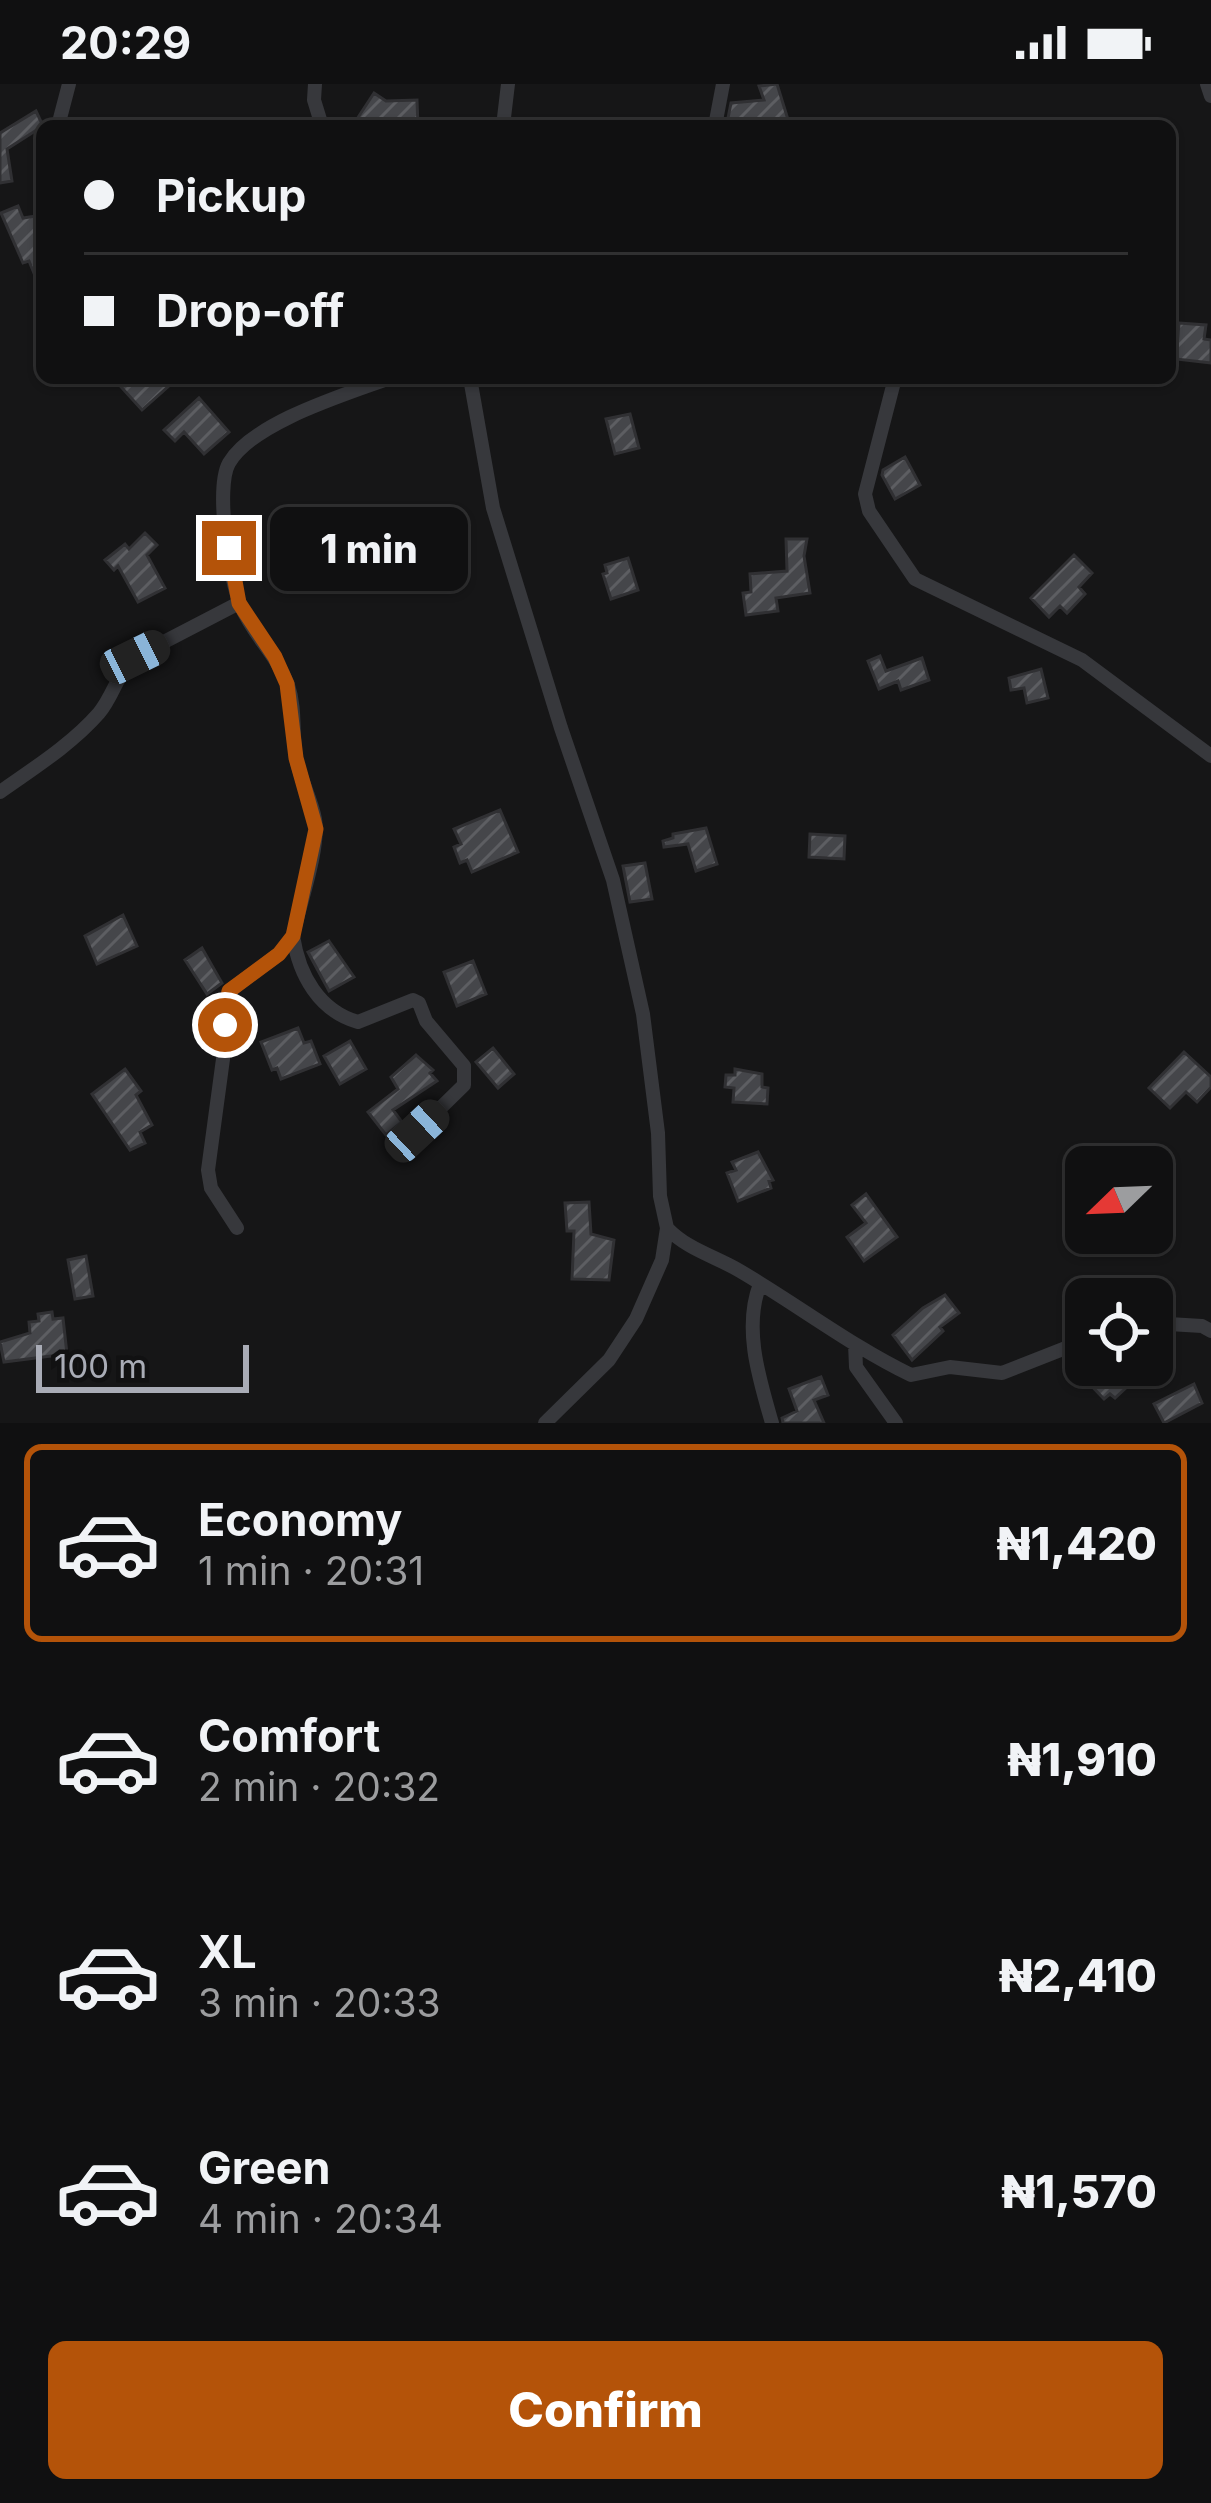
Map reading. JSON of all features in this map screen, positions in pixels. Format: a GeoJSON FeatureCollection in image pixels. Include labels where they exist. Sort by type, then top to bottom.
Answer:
{"type":"FeatureCollection","features":[{"type":"Feature","properties":{"kind":"street"},"geometry":{"type":"LineString","coordinates":[[60,120],[69,84]]}},
{"type":"Feature","properties":{"kind":"street"},"geometry":{"type":"LineString","coordinates":[[315,84],[320,120]]}},
{"type":"Feature","properties":{"kind":"street"},"geometry":{"type":"LineString","coordinates":[[504,120],[508,84]]}},
{"type":"Feature","properties":{"kind":"street"},"geometry":{"type":"LineString","coordinates":[[716,120],[723,84]]}},
{"type":"Feature","properties":{"kind":"street"},"geometry":{"type":"LineString","coordinates":[[1207,84],[1211,96]]}},
{"type":"Feature","properties":{"kind":"street"},"geometry":{"type":"LineString","coordinates":[[374,384],[257,436],[229,464],[222,481],[222,514],[239,603],[287,684],[296,758],[315,816],[315,842],[293,936],[312,990],[331,1009],[358,1022],[413,1000],[464,1066],[464,1085],[417,1131]]}},
{"type":"Feature","properties":{"kind":"street"},"geometry":{"type":"LineString","coordinates":[[471,384],[493,508],[560,728],[613,880],[643,1014],[658,1133],[660,1196],[668,1228],[662,1260],[636,1319],[609,1360],[545,1423]]}},
{"type":"Feature","properties":{"kind":"street"},"geometry":{"type":"LineString","coordinates":[[894,384],[866,494],[869,511],[915,579],[1082,660],[1211,756]]}},
{"type":"Feature","properties":{"kind":"street"},"geometry":{"type":"LineString","coordinates":[[0,792],[89,724],[105,705],[121,669],[135,657],[239,603]]}},
{"type":"Feature","properties":{"kind":"street"},"geometry":{"type":"LineString","coordinates":[[237,1228],[211,1188],[208,1170],[223,1059],[225,1003],[229,991],[279,954],[293,936]]}},
{"type":"Feature","properties":{"kind":"street"},"geometry":{"type":"LineString","coordinates":[[668,1228],[685,1245],[737,1269],[911,1375],[950,1367],[1002,1372],[1065,1348]]}},
{"type":"Feature","properties":{"kind":"street"},"geometry":{"type":"LineString","coordinates":[[760,1284],[750,1309],[756,1360],[772,1423]]}},
{"type":"Feature","properties":{"kind":"street"},"geometry":{"type":"LineString","coordinates":[[1173,1324],[1211,1331]]}},
{"type":"Feature","properties":{"kind":"street"},"geometry":{"type":"LineString","coordinates":[[855,1344],[856,1366],[896,1423]]}},
{"type":"Feature","properties":{"kind":"building"},"geometry":{"type":"Polygon","coordinates":[[[777,84],[788,120],[728,120],[731,103],[764,100],[759,86],[777,84]]]}},
{"type":"Feature","properties":{"kind":"building"},"geometry":{"type":"Polygon","coordinates":[[[374,93],[386,101],[417,100],[418,120],[356,120],[374,93]]]}},
{"type":"Feature","properties":{"kind":"building"},"geometry":{"type":"Polygon","coordinates":[[[36,111],[40,120],[36,120],[36,130],[7,149],[12,181],[0,183],[0,133],[36,111]]]}},
{"type":"Feature","properties":{"kind":"building"},"geometry":{"type":"Polygon","coordinates":[[[18,206],[23,218],[36,216],[36,278],[29,261],[23,263],[1,213],[18,206]]]}},
{"type":"Feature","properties":{"kind":"building"},"geometry":{"type":"Polygon","coordinates":[[[1179,323],[1206,325],[1204,339],[1211,340],[1211,363],[1176,359],[1179,323]]]}},
{"type":"Feature","properties":{"kind":"building"},"geometry":{"type":"Polygon","coordinates":[[[118,384],[171,384],[142,410],[118,384]]]}},
{"type":"Feature","properties":{"kind":"building"},"geometry":{"type":"Polygon","coordinates":[[[199,398],[229,432],[204,454],[184,432],[175,441],[164,430],[199,398]]]}},
{"type":"Feature","properties":{"kind":"building"},"geometry":{"type":"Polygon","coordinates":[[[630,414],[639,448],[615,454],[606,419],[630,414]]]}},
{"type":"Feature","properties":{"kind":"building"},"geometry":{"type":"Polygon","coordinates":[[[905,457],[920,485],[895,499],[883,470],[905,457]]]}},
{"type":"Feature","properties":{"kind":"building"},"geometry":{"type":"Polygon","coordinates":[[[145,533],[157,545],[147,555],[165,588],[138,602],[118,566],[114,570],[105,560],[125,544],[129,549],[145,533]]]}},
{"type":"Feature","properties":{"kind":"building"},"geometry":{"type":"Polygon","coordinates":[[[786,539],[807,539],[804,556],[810,593],[776,598],[778,611],[746,615],[743,593],[751,592],[750,574],[787,571],[786,539]]]}},
{"type":"Feature","properties":{"kind":"building"},"geometry":{"type":"Polygon","coordinates":[[[1074,555],[1092,573],[1079,587],[1085,594],[1067,613],[1060,606],[1049,617],[1031,598],[1074,555]]]}},
{"type":"Feature","properties":{"kind":"building"},"geometry":{"type":"Polygon","coordinates":[[[628,558],[638,590],[611,599],[605,565],[628,558]]]}},
{"type":"Feature","properties":{"kind":"building"},"geometry":{"type":"Polygon","coordinates":[[[880,656],[886,671],[922,658],[929,680],[901,690],[898,681],[879,689],[868,661],[880,656]]]}},
{"type":"Feature","properties":{"kind":"building"},"geometry":{"type":"Polygon","coordinates":[[[1041,669],[1048,698],[1027,703],[1024,688],[1011,690],[1009,678],[1041,669]]]}},
{"type":"Feature","properties":{"kind":"building"},"geometry":{"type":"Polygon","coordinates":[[[500,810],[518,852],[472,872],[467,860],[460,863],[454,847],[461,844],[454,829],[500,810]]]}},
{"type":"Feature","properties":{"kind":"building"},"geometry":{"type":"Polygon","coordinates":[[[706,828],[717,864],[696,871],[688,844],[664,847],[663,841],[673,834],[706,828]]]}},
{"type":"Feature","properties":{"kind":"building"},"geometry":{"type":"Polygon","coordinates":[[[810,834],[845,836],[844,859],[809,857],[810,834]]]}},
{"type":"Feature","properties":{"kind":"building"},"geometry":{"type":"Polygon","coordinates":[[[645,863],[652,899],[630,902],[623,866],[645,863]]]}},
{"type":"Feature","properties":{"kind":"building"},"geometry":{"type":"Polygon","coordinates":[[[123,915],[137,946],[97,964],[85,936],[123,915]]]}},
{"type":"Feature","properties":{"kind":"building"},"geometry":{"type":"Polygon","coordinates":[[[329,941],[354,977],[329,991],[308,952],[329,941]]]}},
{"type":"Feature","properties":{"kind":"building"},"geometry":{"type":"Polygon","coordinates":[[[202,948],[222,983],[207,994],[185,960],[202,948]]]}},
{"type":"Feature","properties":{"kind":"building"},"geometry":{"type":"Polygon","coordinates":[[[473,961],[486,994],[457,1006],[444,972],[473,961]]]}},
{"type":"Feature","properties":{"kind":"building"},"geometry":{"type":"Polygon","coordinates":[[[298,1028],[304,1043],[311,1041],[320,1064],[281,1079],[277,1068],[272,1070],[261,1042],[298,1028]]]}},
{"type":"Feature","properties":{"kind":"building"},"geometry":{"type":"Polygon","coordinates":[[[350,1041],[366,1069],[340,1084],[324,1056],[350,1041]]]}},
{"type":"Feature","properties":{"kind":"building"},"geometry":{"type":"Polygon","coordinates":[[[493,1048],[514,1074],[498,1088],[476,1062],[493,1048]]]}},
{"type":"Feature","properties":{"kind":"building"},"geometry":{"type":"Polygon","coordinates":[[[1184,1052],[1211,1077],[1211,1087],[1197,1102],[1186,1092],[1170,1108],[1149,1088],[1184,1052]]]}},
{"type":"Feature","properties":{"kind":"building"},"geometry":{"type":"Polygon","coordinates":[[[416,1055],[433,1070],[430,1073],[437,1081],[393,1110],[402,1122],[386,1135],[368,1112],[398,1089],[391,1077],[416,1055]]]}},
{"type":"Feature","properties":{"kind":"building"},"geometry":{"type":"Polygon","coordinates":[[[125,1069],[141,1091],[136,1095],[152,1125],[140,1132],[145,1143],[130,1150],[92,1094],[125,1069]]]}},
{"type":"Feature","properties":{"kind":"building"},"geometry":{"type":"Polygon","coordinates":[[[735,1069],[762,1074],[762,1087],[768,1088],[767,1104],[733,1102],[734,1088],[725,1087],[726,1075],[735,1075],[735,1069]]]}},
{"type":"Feature","properties":{"kind":"building"},"geometry":{"type":"Polygon","coordinates":[[[758,1152],[773,1180],[769,1181],[771,1188],[738,1201],[727,1173],[736,1170],[732,1162],[758,1152]]]}},
{"type":"Feature","properties":{"kind":"building"},"geometry":{"type":"Polygon","coordinates":[[[866,1194],[897,1237],[864,1261],[847,1237],[866,1223],[852,1205],[866,1194]]]}},
{"type":"Feature","properties":{"kind":"building"},"geometry":{"type":"Polygon","coordinates":[[[589,1202],[591,1234],[614,1240],[609,1280],[572,1279],[574,1231],[567,1231],[565,1203],[589,1202]]]}},
{"type":"Feature","properties":{"kind":"building"},"geometry":{"type":"Polygon","coordinates":[[[86,1256],[93,1296],[75,1299],[68,1260],[86,1256]]]}},
{"type":"Feature","properties":{"kind":"building"},"geometry":{"type":"Polygon","coordinates":[[[945,1295],[959,1313],[912,1360],[893,1335],[945,1295]]]}},
{"type":"Feature","properties":{"kind":"building"},"geometry":{"type":"Polygon","coordinates":[[[52,1312],[53,1319],[63,1318],[67,1354],[4,1362],[0,1342],[30,1333],[29,1322],[39,1321],[38,1314],[52,1312]]]}},
{"type":"Feature","properties":{"kind":"building"},"geometry":{"type":"Polygon","coordinates":[[[821,1377],[828,1395],[814,1400],[824,1423],[783,1423],[782,1418],[797,1411],[789,1389],[821,1377]]]}},
{"type":"Feature","properties":{"kind":"building"},"geometry":{"type":"Polygon","coordinates":[[[1194,1384],[1202,1403],[1164,1423],[1154,1404],[1194,1384]]]}},
{"type":"Feature","properties":{"kind":"building"},"geometry":{"type":"Polygon","coordinates":[[[1092,1386],[1128,1386],[1115,1398],[1110,1394],[1104,1399],[1092,1386]]]}},
{"type":"Feature","properties":{"kind":"route"},"geometry":{"type":"LineString","coordinates":[[225,1025],[229,991],[279,954],[293,936],[316,829],[296,758],[292,700],[275,657],[239,603],[229,548]]}}]}
